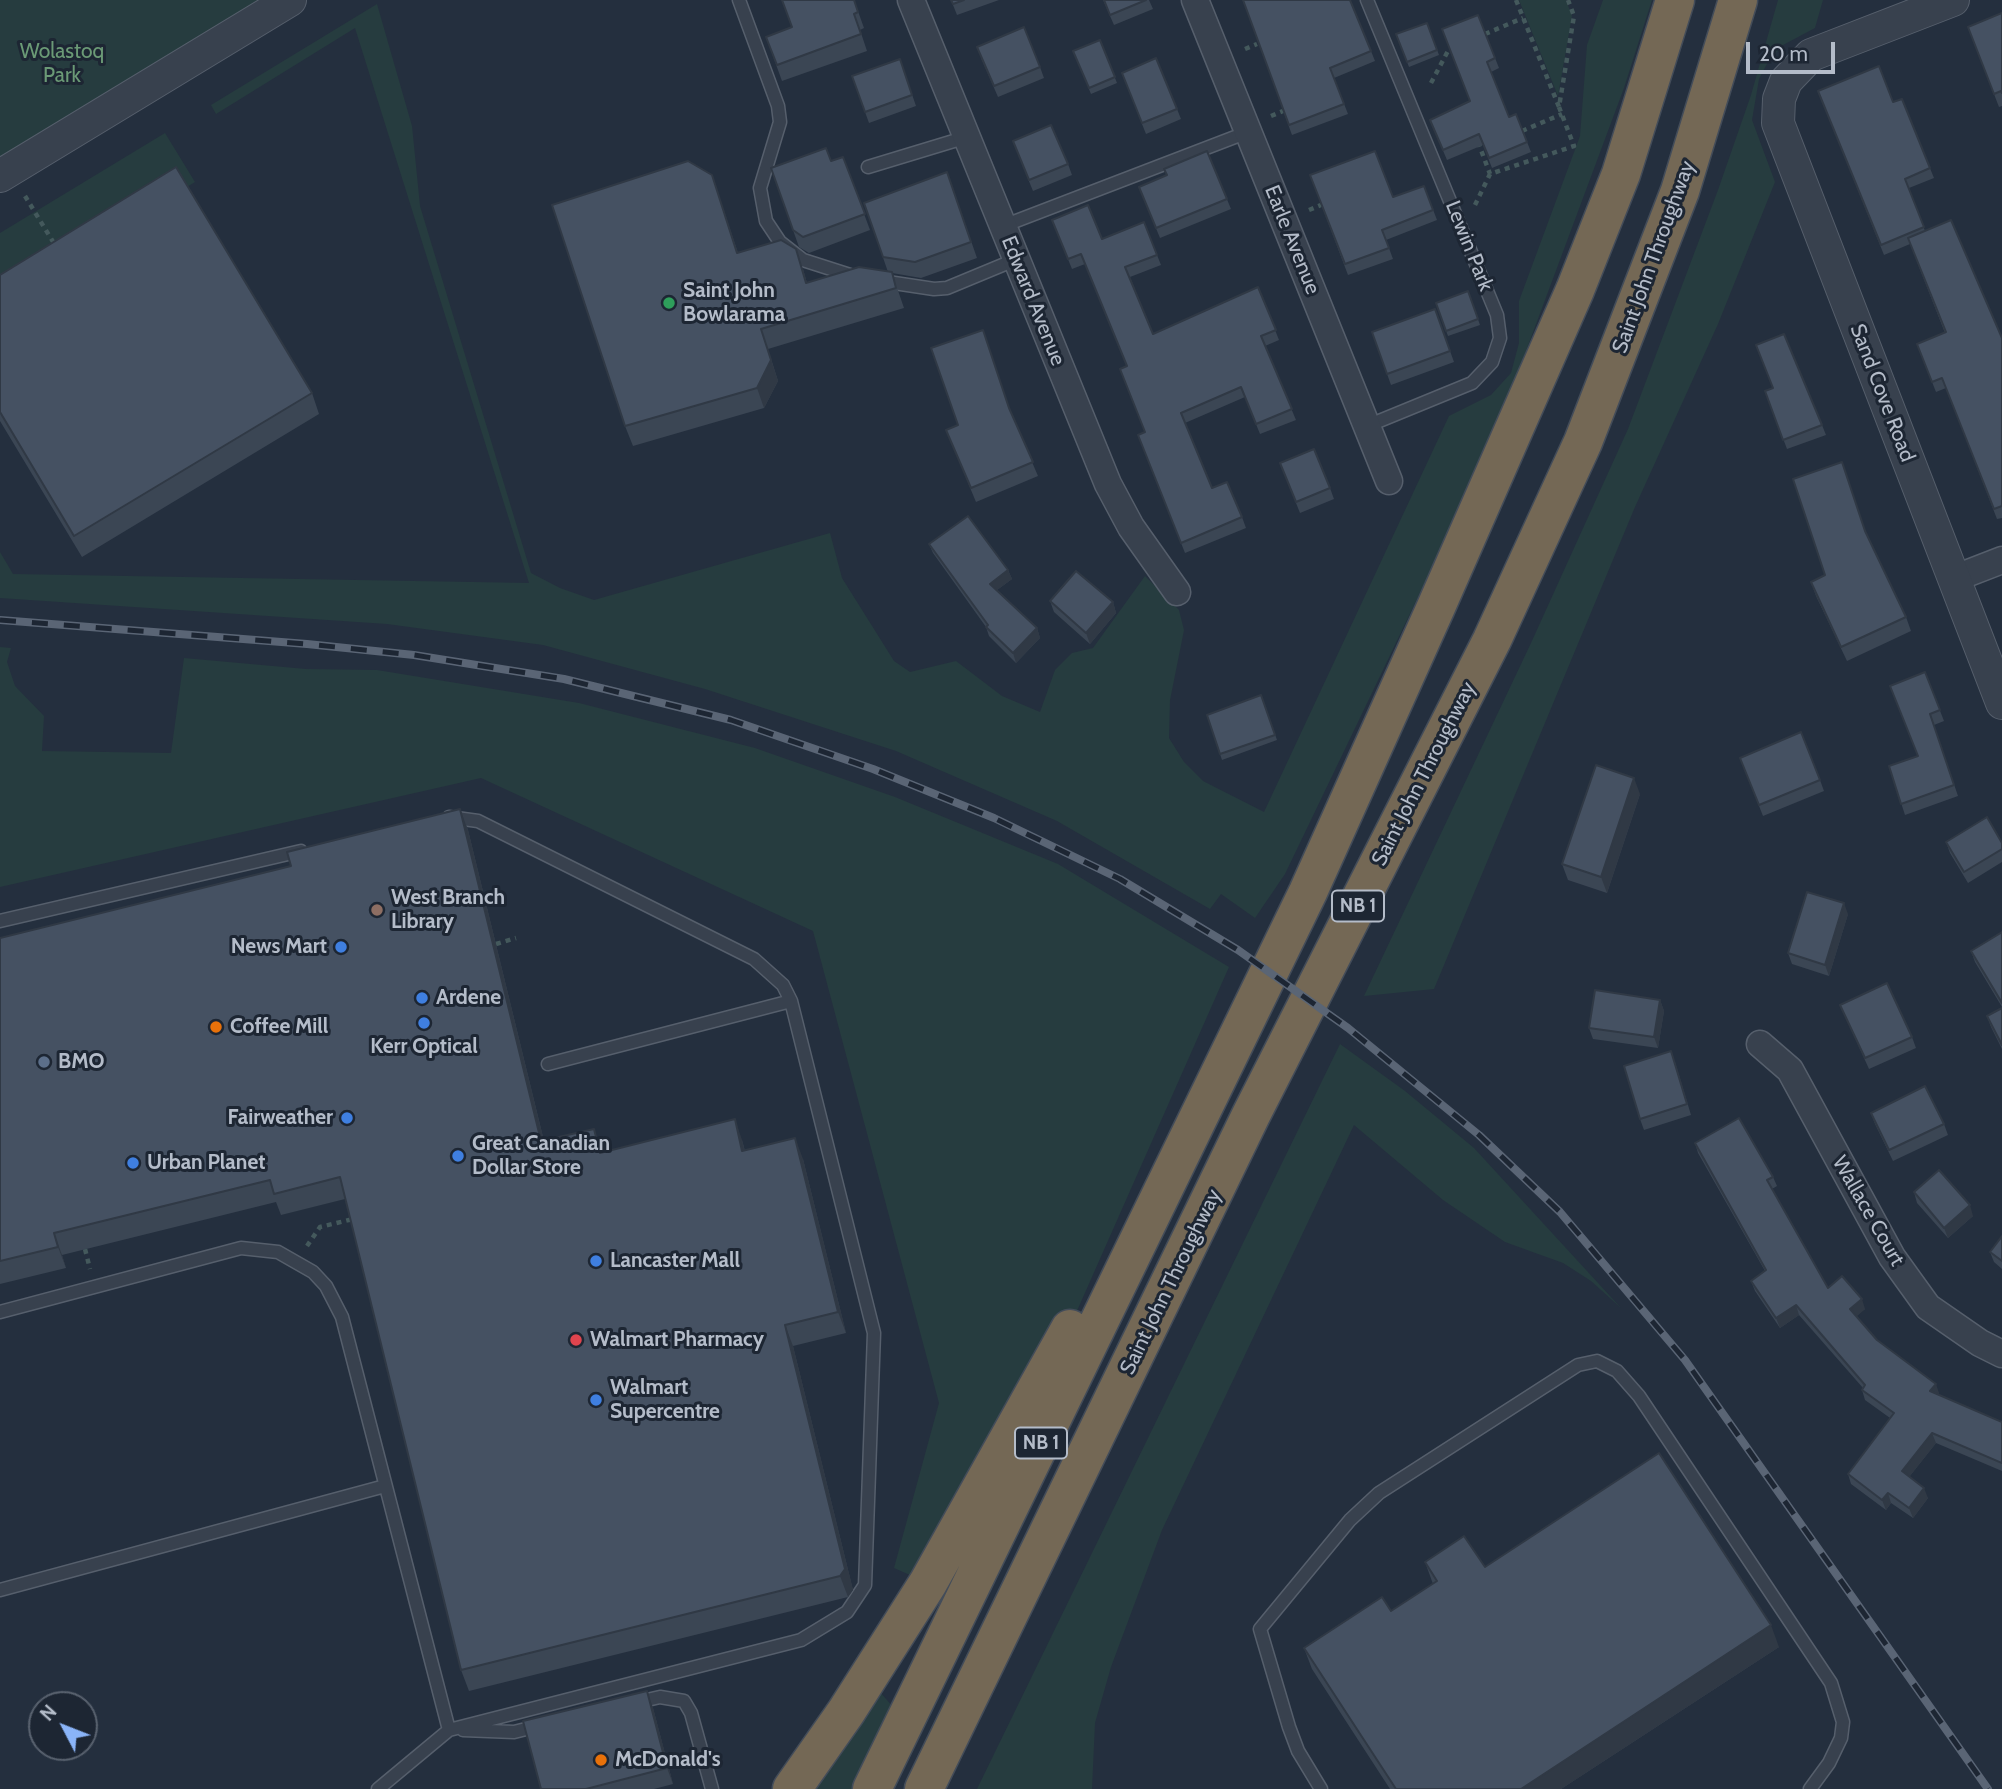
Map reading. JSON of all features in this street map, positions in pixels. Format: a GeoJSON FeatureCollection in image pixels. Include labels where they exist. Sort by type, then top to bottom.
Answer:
{"type":"FeatureCollection","features":[{"type":"Feature","properties":{"kind":"highway","name":"NB 1"},"geometry":{"type":"LineString","coordinates":[[872,1789],[1313,880],[1575,290],[1621,174],[1675,0]]}},
{"type":"Feature","properties":{"kind":"highway","name":"Saint John Throughway"},"geometry":{"type":"LineString","coordinates":[[924,1789],[1251,1115],[1492,640],[1577,455],[1680,191],[1738,0]]}},
{"type":"Feature","properties":{"kind":"highway"},"geometry":{"type":"LineString","coordinates":[[792,1789],[846,1712],[928,1583],[1065,1338],[1208,1095]]}},
{"type":"Feature","properties":{"kind":"street"},"geometry":{"type":"LineString","coordinates":[[5,173],[290,0]]}},
{"type":"Feature","properties":{"kind":"street","name":"Edward Avenue"},"geometry":{"type":"LineString","coordinates":[[911,0],[1108,484],[1131,527],[1177,592]]}},
{"type":"Feature","properties":{"kind":"street","name":"Earle Avenue"},"geometry":{"type":"LineString","coordinates":[[1195,0],[1389,481]]}},
{"type":"Feature","properties":{"kind":"street","name":"Sand Cove Road"},"geometry":{"type":"LineString","coordinates":[[1953,0],[1823,48],[1801,63],[1786,81],[1778,109],[1783,139],[2002,703]]}},
{"type":"Feature","properties":{"kind":"street"},"geometry":{"type":"LineString","coordinates":[[1953,579],[2002,560]]}},
{"type":"Feature","properties":{"kind":"street","name":"Wallace Court"},"geometry":{"type":"LineString","coordinates":[[1760,1044],[1790,1070],[1892,1257],[1928,1307],[1980,1343],[2002,1354]]}},
{"type":"Feature","properties":{"kind":"lane"},"geometry":{"type":"LineString","coordinates":[[738,0],[778,106],[780,122],[761,188],[766,221],[786,248],[803,260],[839,274],[934,289],[959,284],[1017,259]]}},
{"type":"Feature","properties":{"kind":"lane","name":"Lewin Park"},"geometry":{"type":"LineString","coordinates":[[1367,0],[1497,315],[1500,338],[1492,362],[1472,383],[1367,426]]}},
{"type":"Feature","properties":{"kind":"lane"},"geometry":{"type":"LineString","coordinates":[[1003,226],[1248,132]]}},
{"type":"Feature","properties":{"kind":"lane"},"geometry":{"type":"LineString","coordinates":[[868,167],[967,137]]}},
{"type":"Feature","properties":{"kind":"lane"},"geometry":{"type":"LineString","coordinates":[[378,1789],[449,1730],[801,1640],[847,1612],[865,1585],[874,1333],[790,1002],[783,985],[754,959],[478,821],[463,817],[435,820]]}},
{"type":"Feature","properties":{"kind":"lane"},"geometry":{"type":"LineString","coordinates":[[0,921],[313,848]]}},
{"type":"Feature","properties":{"kind":"lane"},"geometry":{"type":"LineString","coordinates":[[548,1063],[790,1002]]}},
{"type":"Feature","properties":{"kind":"lane"},"geometry":{"type":"LineString","coordinates":[[0,1312],[241,1248],[278,1252],[297,1261],[327,1286],[336,1301],[449,1730]]}},
{"type":"Feature","properties":{"kind":"lane"},"geometry":{"type":"LineString","coordinates":[[1321,1789],[1298,1751],[1260,1629],[1350,1520],[1379,1493],[1578,1365],[1597,1361],[1617,1371],[1639,1396],[1831,1684],[1843,1722],[1841,1738],[1829,1763],[1810,1789]]}},
{"type":"Feature","properties":{"kind":"lane"},"geometry":{"type":"LineString","coordinates":[[0,1590],[385,1486]]}},
{"type":"Feature","properties":{"kind":"lane"},"geometry":{"type":"LineString","coordinates":[[620,1706],[660,1697],[673,1697],[684,1701],[691,1713],[712,1789]]}},
{"type":"Feature","properties":{"kind":"lane"},"geometry":{"type":"LineString","coordinates":[[449,1730],[514,1732],[554,1722]]}},
{"type":"Feature","properties":{"kind":"path"},"geometry":{"type":"LineString","coordinates":[[1475,205],[1490,174],[1574,146],[1516,0]]}},
{"type":"Feature","properties":{"kind":"path"},"geometry":{"type":"LineString","coordinates":[[1559,107],[1574,16],[1568,0]]}},
{"type":"Feature","properties":{"kind":"path"},"geometry":{"type":"LineString","coordinates":[[1485,34],[1523,18]]}},
{"type":"Feature","properties":{"kind":"path"},"geometry":{"type":"LineString","coordinates":[[1431,83],[1449,49]]}},
{"type":"Feature","properties":{"kind":"path"},"geometry":{"type":"LineString","coordinates":[[1522,131],[1562,114]]}},
{"type":"Feature","properties":{"kind":"path"},"geometry":{"type":"LineString","coordinates":[[1481,141],[1478,142],[1490,174]]}},
{"type":"Feature","properties":{"kind":"path"},"geometry":{"type":"LineString","coordinates":[[5,173],[58,250]]}},
{"type":"Feature","properties":{"kind":"path"},"geometry":{"type":"LineString","coordinates":[[496,944],[516,938]]}},
{"type":"Feature","properties":{"kind":"path"},"geometry":{"type":"LineString","coordinates":[[297,1261],[320,1227],[353,1219]]}},
{"type":"Feature","properties":{"kind":"green space","name":"Wolastoq Park"},"geometry":{"type":"Polygon","coordinates":[[[0,0],[290,0],[0,176],[0,0]]]}},
{"type":"Feature","properties":{"kind":"green space"},"geometry":{"type":"Polygon","coordinates":[[[1519,0],[1566,0],[1572,16],[1558,96],[1519,0]]]}},
{"type":"Feature","properties":{"kind":"green space"},"geometry":{"type":"Polygon","coordinates":[[[1603,0],[1652,0],[1624,88],[1491,445],[1285,874],[1255,918],[1221,894],[1210,909],[1057,821],[896,751],[705,689],[543,645],[387,624],[0,598],[0,552],[13,574],[529,583],[355,28],[216,114],[211,105],[377,4],[412,126],[420,206],[531,573],[560,588],[594,600],[830,533],[842,578],[894,661],[910,672],[956,661],[1002,696],[1040,712],[1055,670],[1072,653],[1093,648],[1145,576],[1179,610],[1184,630],[1170,700],[1169,738],[1184,762],[1203,781],[1264,812],[1449,416],[1491,395],[1511,373],[1519,343],[1519,301],[1580,136],[1587,45],[1603,0]]]}},
{"type":"Feature","properties":{"kind":"green space"},"geometry":{"type":"Polygon","coordinates":[[[1778,0],[1823,0],[1815,28],[1783,45],[1768,62],[1759,79],[1752,120],[1775,182],[1718,324],[1635,507],[1434,989],[1364,996],[1531,643],[1628,429],[1718,190],[1751,95],[1778,0]]]}},
{"type":"Feature","properties":{"kind":"green space"},"geometry":{"type":"Polygon","coordinates":[[[165,133],[195,182],[0,301],[0,233],[165,133]]]}},
{"type":"Feature","properties":{"kind":"green space"},"geometry":{"type":"Polygon","coordinates":[[[0,647],[11,648],[7,662],[15,686],[44,716],[42,751],[171,753],[184,658],[306,669],[377,670],[579,703],[755,748],[895,797],[1058,864],[1229,967],[1065,1338],[928,1583],[894,1568],[939,1403],[813,931],[481,778],[0,887],[0,647]]]}},
{"type":"Feature","properties":{"kind":"green space"},"geometry":{"type":"Polygon","coordinates":[[[1340,1044],[1405,1091],[1474,1148],[1621,1308],[1591,1281],[1563,1263],[1505,1242],[1443,1200],[1354,1125],[1162,1530],[1111,1667],[1095,1723],[1092,1789],[977,1789],[1340,1044]]]}},
{"type":"Feature","properties":{"kind":"green space"},"geometry":{"type":"Polygon","coordinates":[[[879,1691],[894,1708],[854,1789],[813,1789],[879,1691]]]}},
{"type":"Feature","properties":{"kind":"building"},"geometry":{"type":"Polygon","coordinates":[[[782,0],[854,0],[858,12],[854,14],[861,34],[777,65],[766,37],[792,27],[782,0]]]}},
{"type":"Feature","properties":{"kind":"building"},"geometry":{"type":"Polygon","coordinates":[[[1104,0],[1146,0],[1110,15],[1104,0]]]}},
{"type":"Feature","properties":{"kind":"building"},"geometry":{"type":"Polygon","coordinates":[[[1243,0],[1350,0],[1371,51],[1330,68],[1344,104],[1289,125],[1243,0]]]}},
{"type":"Feature","properties":{"kind":"building"},"geometry":{"type":"Polygon","coordinates":[[[2002,13],[2002,93],[2001,91],[1994,94],[1968,27],[2002,13]]]}},
{"type":"Feature","properties":{"kind":"building"},"geometry":{"type":"Polygon","coordinates":[[[1478,15],[1495,58],[1487,62],[1509,117],[1516,114],[1527,142],[1489,158],[1479,134],[1443,150],[1430,120],[1470,101],[1442,29],[1478,15]]]}},
{"type":"Feature","properties":{"kind":"building"},"geometry":{"type":"Polygon","coordinates":[[[1427,23],[1437,50],[1407,62],[1396,34],[1427,23]]]}},
{"type":"Feature","properties":{"kind":"building"},"geometry":{"type":"Polygon","coordinates":[[[1024,27],[1040,67],[994,86],[977,47],[1024,27]]]}},
{"type":"Feature","properties":{"kind":"building"},"geometry":{"type":"Polygon","coordinates":[[[1100,40],[1115,77],[1089,88],[1073,51],[1100,40]]]}},
{"type":"Feature","properties":{"kind":"building"},"geometry":{"type":"Polygon","coordinates":[[[1156,58],[1177,109],[1142,123],[1122,73],[1156,58]]]}},
{"type":"Feature","properties":{"kind":"building"},"geometry":{"type":"Polygon","coordinates":[[[900,59],[912,95],[865,112],[852,76],[900,59]]]}},
{"type":"Feature","properties":{"kind":"building"},"geometry":{"type":"Polygon","coordinates":[[[1879,66],[1893,102],[1902,99],[1930,168],[1905,179],[1924,227],[1881,245],[1818,91],[1879,66]]]}},
{"type":"Feature","properties":{"kind":"building"},"geometry":{"type":"Polygon","coordinates":[[[1051,125],[1068,164],[1029,180],[1013,141],[1051,125]]]}},
{"type":"Feature","properties":{"kind":"building"},"geometry":{"type":"Polygon","coordinates":[[[826,148],[831,161],[843,157],[865,214],[803,237],[793,230],[771,168],[826,148]]]}},
{"type":"Feature","properties":{"kind":"building"},"geometry":{"type":"Polygon","coordinates":[[[1207,151],[1227,199],[1156,228],[1139,187],[1167,175],[1164,169],[1207,151]]]}},
{"type":"Feature","properties":{"kind":"building"},"geometry":{"type":"Polygon","coordinates":[[[1375,151],[1393,197],[1424,186],[1433,210],[1382,230],[1389,248],[1345,264],[1310,175],[1375,151]]]}},
{"type":"Feature","properties":{"kind":"building","name":"Saint John Bowlarama"},"geometry":{"type":"Polygon","coordinates":[[[688,161],[712,175],[737,253],[781,240],[796,249],[806,283],[859,267],[892,272],[896,288],[761,329],[771,360],[757,388],[625,426],[552,205],[688,161]]]}},
{"type":"Feature","properties":{"kind":"building"},"geometry":{"type":"Polygon","coordinates":[[[176,167],[312,393],[74,536],[0,412],[0,275],[176,167]]]}},
{"type":"Feature","properties":{"kind":"building"},"geometry":{"type":"Polygon","coordinates":[[[947,172],[971,242],[915,262],[883,257],[864,203],[947,172]]]}},
{"type":"Feature","properties":{"kind":"building"},"geometry":{"type":"Polygon","coordinates":[[[1088,205],[1102,239],[1144,222],[1157,255],[1125,267],[1153,334],[1258,287],[1276,330],[1261,336],[1292,409],[1256,424],[1241,387],[1181,413],[1212,488],[1227,482],[1242,517],[1181,543],[1138,435],[1145,432],[1120,369],[1127,366],[1081,254],[1068,259],[1052,220],[1088,205]]]}},
{"type":"Feature","properties":{"kind":"building"},"geometry":{"type":"Polygon","coordinates":[[[1951,220],[2002,338],[2002,506],[1994,509],[1942,378],[1932,382],[1917,344],[1946,332],[1908,238],[1951,220]]]}},
{"type":"Feature","properties":{"kind":"building"},"geometry":{"type":"Polygon","coordinates":[[[1468,291],[1478,319],[1446,331],[1436,303],[1468,291]]]}},
{"type":"Feature","properties":{"kind":"building"},"geometry":{"type":"Polygon","coordinates":[[[1435,309],[1450,351],[1387,374],[1372,332],[1435,309]]]}},
{"type":"Feature","properties":{"kind":"building"},"geometry":{"type":"Polygon","coordinates":[[[983,330],[1009,408],[1033,462],[971,488],[946,430],[958,425],[931,348],[983,330]]]}},
{"type":"Feature","properties":{"kind":"building"},"geometry":{"type":"Polygon","coordinates":[[[1784,334],[1822,425],[1783,440],[1765,391],[1773,388],[1756,345],[1784,334]]]}},
{"type":"Feature","properties":{"kind":"building"},"geometry":{"type":"Polygon","coordinates":[[[1314,449],[1330,488],[1296,502],[1280,463],[1314,449]]]}},
{"type":"Feature","properties":{"kind":"building"},"geometry":{"type":"Polygon","coordinates":[[[1842,462],[1865,531],[1906,617],[1841,647],[1811,582],[1825,575],[1793,479],[1842,462]]]}},
{"type":"Feature","properties":{"kind":"building"},"geometry":{"type":"Polygon","coordinates":[[[968,516],[1008,570],[990,584],[1037,628],[1013,653],[986,627],[988,625],[929,544],[968,516]]]}},
{"type":"Feature","properties":{"kind":"building"},"geometry":{"type":"Polygon","coordinates":[[[1076,571],[1113,602],[1086,633],[1050,601],[1076,571]]]}},
{"type":"Feature","properties":{"kind":"building"},"geometry":{"type":"Polygon","coordinates":[[[1925,672],[1940,710],[1930,714],[1954,785],[1901,804],[1889,766],[1918,756],[1890,686],[1925,672]]]}},
{"type":"Feature","properties":{"kind":"building"},"geometry":{"type":"Polygon","coordinates":[[[1261,695],[1275,735],[1220,754],[1207,715],[1261,695]]]}},
{"type":"Feature","properties":{"kind":"building"},"geometry":{"type":"Polygon","coordinates":[[[1801,732],[1820,780],[1759,805],[1740,758],[1801,732]]]}},
{"type":"Feature","properties":{"kind":"building"},"geometry":{"type":"Polygon","coordinates":[[[1596,765],[1634,778],[1601,877],[1562,864],[1596,765]]]}},
{"type":"Feature","properties":{"kind":"building","name":"Lancaster Mall"},"geometry":{"type":"Polygon","coordinates":[[[460,809],[541,1141],[594,1129],[600,1153],[735,1119],[742,1151],[795,1138],[838,1312],[785,1325],[845,1569],[840,1576],[461,1670],[340,1177],[274,1194],[270,1180],[54,1233],[58,1247],[0,1261],[0,938],[291,866],[287,852],[460,809]]]}},
{"type":"Feature","properties":{"kind":"building"},"geometry":{"type":"Polygon","coordinates":[[[1987,817],[2002,843],[2002,849],[1964,872],[1946,842],[1987,817]]]}},
{"type":"Feature","properties":{"kind":"building"},"geometry":{"type":"Polygon","coordinates":[[[1807,892],[1844,903],[1825,965],[1788,953],[1807,892]]]}},
{"type":"Feature","properties":{"kind":"building"},"geometry":{"type":"Polygon","coordinates":[[[2002,932],[2002,1003],[1971,951],[2002,932]]]}},
{"type":"Feature","properties":{"kind":"building"},"geometry":{"type":"Polygon","coordinates":[[[1887,983],[1912,1037],[1865,1058],[1840,1005],[1887,983]]]}},
{"type":"Feature","properties":{"kind":"building"},"geometry":{"type":"Polygon","coordinates":[[[1595,990],[1660,1000],[1654,1037],[1589,1028],[1595,990]]]}},
{"type":"Feature","properties":{"kind":"building"},"geometry":{"type":"Polygon","coordinates":[[[2002,1008],[2002,1045],[1987,1016],[2002,1008]]]}},
{"type":"Feature","properties":{"kind":"building"},"geometry":{"type":"Polygon","coordinates":[[[1671,1051],[1687,1104],[1640,1119],[1624,1066],[1671,1051]]]}},
{"type":"Feature","properties":{"kind":"building"},"geometry":{"type":"Polygon","coordinates":[[[1925,1086],[1944,1124],[1889,1150],[1871,1113],[1925,1086]]]}},
{"type":"Feature","properties":{"kind":"building"},"geometry":{"type":"Polygon","coordinates":[[[1739,1118],[1773,1177],[1767,1180],[1828,1288],[1842,1276],[1862,1299],[1850,1309],[1877,1340],[1936,1384],[1930,1391],[2002,1422],[2002,1463],[1932,1433],[1902,1471],[1924,1488],[1909,1508],[1888,1493],[1882,1500],[1848,1474],[1894,1413],[1862,1390],[1865,1385],[1796,1305],[1776,1318],[1751,1281],[1766,1270],[1695,1143],[1739,1118]]]}},
{"type":"Feature","properties":{"kind":"building"},"geometry":{"type":"Polygon","coordinates":[[[1939,1170],[1970,1205],[1944,1228],[1914,1192],[1939,1170]]]}},
{"type":"Feature","properties":{"kind":"building"},"geometry":{"type":"Polygon","coordinates":[[[2002,1236],[2002,1261],[1990,1252],[2002,1236]]]}},
{"type":"Feature","properties":{"kind":"building"},"geometry":{"type":"Polygon","coordinates":[[[1659,1453],[1771,1625],[1521,1789],[1396,1789],[1304,1648],[1382,1597],[1391,1611],[1437,1581],[1425,1562],[1464,1536],[1485,1567],[1659,1453]]]}},
{"type":"Feature","properties":{"kind":"building","name":"McDonald's"},"geometry":{"type":"Polygon","coordinates":[[[647,1691],[667,1768],[586,1789],[541,1789],[523,1721],[647,1691]]]}},
{"type":"Feature","properties":{"kind":"railway"},"geometry":{"type":"LineString","coordinates":[[0,620],[414,655],[564,679],[731,720],[873,769],[994,818],[1120,879],[1238,950],[1348,1028],[1479,1135],[1560,1212],[1685,1360],[1988,1789]]}},
{"type":"Feature","properties":{"kind":"place","name":"Saint John Bowlarama"},"geometry":{"type":"Point","coordinates":[669,303]}},
{"type":"Feature","properties":{"kind":"place","name":"West Branch Library"},"geometry":{"type":"Point","coordinates":[377,910]}},
{"type":"Feature","properties":{"kind":"place","name":"News Mart"},"geometry":{"type":"Point","coordinates":[341,947]}},
{"type":"Feature","properties":{"kind":"place","name":"Ardene"},"geometry":{"type":"Point","coordinates":[422,998]}},
{"type":"Feature","properties":{"kind":"place","name":"Kerr Optical"},"geometry":{"type":"Point","coordinates":[424,1023]}},
{"type":"Feature","properties":{"kind":"place","name":"Coffee Mill"},"geometry":{"type":"Point","coordinates":[216,1027]}},
{"type":"Feature","properties":{"kind":"place","name":"BMO"},"geometry":{"type":"Point","coordinates":[44,1062]}},
{"type":"Feature","properties":{"kind":"place","name":"Fairweather"},"geometry":{"type":"Point","coordinates":[347,1118]}},
{"type":"Feature","properties":{"kind":"place","name":"Great Canadian Dollar Store"},"geometry":{"type":"Point","coordinates":[458,1156]}},
{"type":"Feature","properties":{"kind":"place","name":"Urban Planet"},"geometry":{"type":"Point","coordinates":[133,1163]}},
{"type":"Feature","properties":{"kind":"place","name":"Lancaster Mall"},"geometry":{"type":"Point","coordinates":[596,1261]}},
{"type":"Feature","properties":{"kind":"place","name":"Walmart Pharmacy"},"geometry":{"type":"Point","coordinates":[576,1340]}},
{"type":"Feature","properties":{"kind":"place","name":"Walmart Supercentre"},"geometry":{"type":"Point","coordinates":[596,1400]}},
{"type":"Feature","properties":{"kind":"place","name":"McDonald's"},"geometry":{"type":"Point","coordinates":[601,1760]}}]}
